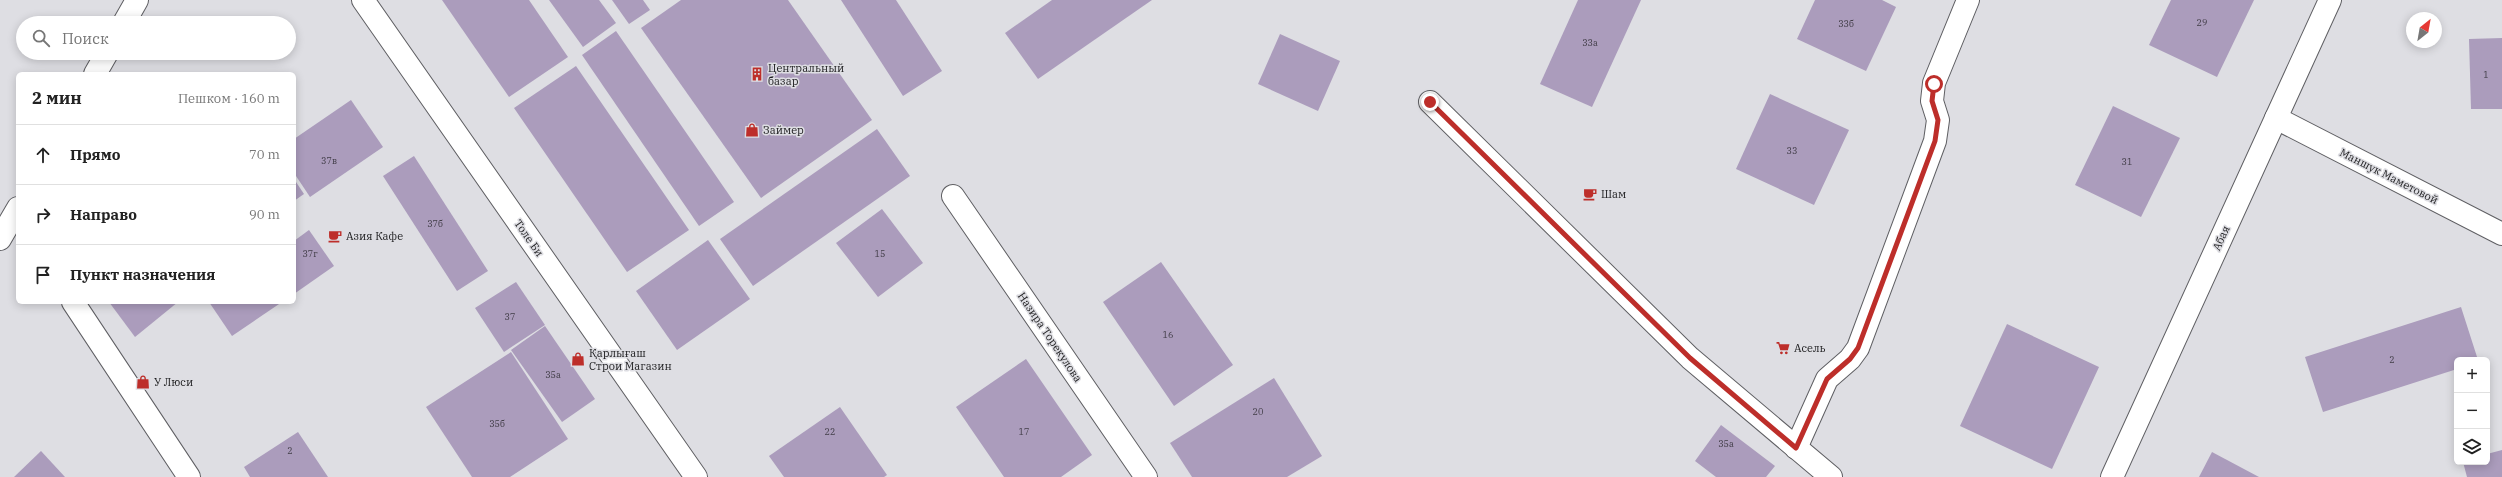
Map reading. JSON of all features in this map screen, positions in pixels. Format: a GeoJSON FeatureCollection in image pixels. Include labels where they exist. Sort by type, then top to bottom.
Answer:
{"type":"FeatureCollection","features":[{"type":"Feature","properties":{"kind":"street"},"geometry":{"type":"LineString","coordinates":[[128,16],[137,0]]}},
{"type":"Feature","properties":{"kind":"street","name":"Толе Би"},"geometry":{"type":"LineString","coordinates":[[363,0],[696,477]]}},
{"type":"Feature","properties":{"kind":"street"},"geometry":{"type":"LineString","coordinates":[[1796,448],[1827,379],[1850,359],[1858,348],[1935,141],[1938,120],[1932,101],[1934,84],[1968,0]]}},
{"type":"Feature","properties":{"kind":"street","name":"Абая"},"geometry":{"type":"LineString","coordinates":[[2112,477],[2330,0]]}},
{"type":"Feature","properties":{"kind":"street"},"geometry":{"type":"LineString","coordinates":[[95,72],[103,60]]}},
{"type":"Feature","properties":{"kind":"street"},"geometry":{"type":"LineString","coordinates":[[1430,102],[1690,358],[1831,477]]}},
{"type":"Feature","properties":{"kind":"street","name":"Маншук Маметовой"},"geometry":{"type":"LineString","coordinates":[[2276,118],[2502,234]]}},
{"type":"Feature","properties":{"kind":"street","name":"Назира Торекулова"},"geometry":{"type":"LineString","coordinates":[[953,196],[1146,477]]}},
{"type":"Feature","properties":{"kind":"street"},"geometry":{"type":"LineString","coordinates":[[0,239],[16,215]]}},
{"type":"Feature","properties":{"kind":"street"},"geometry":{"type":"LineString","coordinates":[[73,304],[189,477]]}},
{"type":"Feature","properties":{"kind":"building"},"geometry":{"type":"Polygon","coordinates":[[[442,0],[529,0],[568,57],[509,97],[442,0]]]}},
{"type":"Feature","properties":{"kind":"building"},"geometry":{"type":"Polygon","coordinates":[[[549,0],[599,0],[616,23],[583,47],[549,0]]]}},
{"type":"Feature","properties":{"kind":"building"},"geometry":{"type":"Polygon","coordinates":[[[612,0],[643,0],[650,10],[629,24],[612,0]]]}},
{"type":"Feature","properties":{"kind":"building","name":"Центральный базар"},"geometry":{"type":"Polygon","coordinates":[[[681,0],[788,0],[872,120],[761,198],[641,28],[681,0]]]}},
{"type":"Feature","properties":{"kind":"building"},"geometry":{"type":"Polygon","coordinates":[[[841,0],[896,0],[942,71],[903,96],[841,0]]]}},
{"type":"Feature","properties":{"kind":"building"},"geometry":{"type":"Polygon","coordinates":[[[1052,0],[1152,0],[1038,79],[1005,33],[1052,0]]]}},
{"type":"Feature","properties":{"kind":"building"},"geometry":{"type":"Polygon","coordinates":[[[1578,0],[1641,0],[1592,107],[1540,84],[1578,0]]]}},
{"type":"Feature","properties":{"kind":"building"},"geometry":{"type":"Polygon","coordinates":[[[1815,0],[1882,0],[1896,7],[1866,71],[1797,39],[1815,0]]]}},
{"type":"Feature","properties":{"kind":"building"},"geometry":{"type":"Polygon","coordinates":[[[2171,0],[2254,0],[2217,77],[2149,45],[2171,0]]]}},
{"type":"Feature","properties":{"kind":"building"},"geometry":{"type":"Polygon","coordinates":[[[616,31],[734,202],[699,226],[582,55],[616,31]]]}},
{"type":"Feature","properties":{"kind":"building"},"geometry":{"type":"Polygon","coordinates":[[[1280,34],[1340,61],[1318,111],[1258,84],[1280,34]]]}},
{"type":"Feature","properties":{"kind":"building"},"geometry":{"type":"Polygon","coordinates":[[[2502,38],[2502,109],[2471,109],[2469,39],[2502,38]]]}},
{"type":"Feature","properties":{"kind":"building"},"geometry":{"type":"Polygon","coordinates":[[[576,66],[689,230],[627,272],[514,108],[576,66]]]}},
{"type":"Feature","properties":{"kind":"building"},"geometry":{"type":"Polygon","coordinates":[[[1770,94],[1849,130],[1814,205],[1736,169],[1770,94]]]}},
{"type":"Feature","properties":{"kind":"building"},"geometry":{"type":"Polygon","coordinates":[[[351,100],[383,147],[310,197],[296,176],[296,138],[351,100]]]}},
{"type":"Feature","properties":{"kind":"building"},"geometry":{"type":"Polygon","coordinates":[[[2113,106],[2180,138],[2141,217],[2075,185],[2113,106]]]}},
{"type":"Feature","properties":{"kind":"building"},"geometry":{"type":"Polygon","coordinates":[[[877,129],[910,176],[753,286],[720,239],[877,129]]]}},
{"type":"Feature","properties":{"kind":"building"},"geometry":{"type":"Polygon","coordinates":[[[414,156],[488,271],[457,291],[383,176],[414,156]]]}},
{"type":"Feature","properties":{"kind":"building"},"geometry":{"type":"Polygon","coordinates":[[[296,182],[304,194],[296,200],[296,182]]]}},
{"type":"Feature","properties":{"kind":"building"},"geometry":{"type":"Polygon","coordinates":[[[882,209],[923,263],[878,297],[836,243],[882,209]]]}},
{"type":"Feature","properties":{"kind":"building"},"geometry":{"type":"Polygon","coordinates":[[[309,230],[334,266],[296,293],[296,240],[309,230]]]}},
{"type":"Feature","properties":{"kind":"building"},"geometry":{"type":"Polygon","coordinates":[[[708,240],[750,299],[677,350],[636,291],[708,240]]]}},
{"type":"Feature","properties":{"kind":"building"},"geometry":{"type":"Polygon","coordinates":[[[1161,262],[1233,365],[1174,406],[1103,302],[1161,262]]]}},
{"type":"Feature","properties":{"kind":"building"},"geometry":{"type":"Polygon","coordinates":[[[516,282],[545,325],[504,352],[475,308],[516,282]]]}},
{"type":"Feature","properties":{"kind":"building"},"geometry":{"type":"Polygon","coordinates":[[[110,304],[176,304],[135,337],[110,304]]]}},
{"type":"Feature","properties":{"kind":"building"},"geometry":{"type":"Polygon","coordinates":[[[210,304],[279,304],[232,336],[210,304]]]}},
{"type":"Feature","properties":{"kind":"building"},"geometry":{"type":"Polygon","coordinates":[[[2461,307],[2477,357],[2454,357],[2454,370],[2323,412],[2305,357],[2461,307]]]}},
{"type":"Feature","properties":{"kind":"building"},"geometry":{"type":"Polygon","coordinates":[[[2007,324],[2099,367],[2052,469],[1960,426],[2007,324]]]}},
{"type":"Feature","properties":{"kind":"building"},"geometry":{"type":"Polygon","coordinates":[[[545,326],[595,399],[562,422],[511,350],[545,326]]]}},
{"type":"Feature","properties":{"kind":"building"},"geometry":{"type":"Polygon","coordinates":[[[511,352],[568,439],[510,477],[472,477],[426,407],[511,352]]]}},
{"type":"Feature","properties":{"kind":"building"},"geometry":{"type":"Polygon","coordinates":[[[1026,359],[1092,455],[1061,477],[1004,477],[956,407],[1026,359]]]}},
{"type":"Feature","properties":{"kind":"building"},"geometry":{"type":"Polygon","coordinates":[[[1274,378],[1322,456],[1287,477],[1192,477],[1170,443],[1274,378]]]}},
{"type":"Feature","properties":{"kind":"building"},"geometry":{"type":"Polygon","coordinates":[[[840,407],[887,475],[884,477],[784,477],[769,456],[840,407]]]}},
{"type":"Feature","properties":{"kind":"building"},"geometry":{"type":"Polygon","coordinates":[[[1721,425],[1775,466],[1766,477],[1716,477],[1695,461],[1721,425]]]}},
{"type":"Feature","properties":{"kind":"building"},"geometry":{"type":"Polygon","coordinates":[[[298,432],[328,477],[250,477],[244,467],[298,432]]]}},
{"type":"Feature","properties":{"kind":"building"},"geometry":{"type":"Polygon","coordinates":[[[2502,450],[2502,477],[2467,477],[2464,465],[2490,465],[2490,453],[2502,450]]]}},
{"type":"Feature","properties":{"kind":"building"},"geometry":{"type":"Polygon","coordinates":[[[41,451],[65,477],[14,477],[41,451]]]}},
{"type":"Feature","properties":{"kind":"building"},"geometry":{"type":"Polygon","coordinates":[[[2212,452],[2259,477],[2199,477],[2212,452]]]}},
{"type":"Feature","properties":{"kind":"place","name":"Центральный базар"},"geometry":{"type":"Point","coordinates":[757,74]}},
{"type":"Feature","properties":{"kind":"place","name":"Займер"},"geometry":{"type":"Point","coordinates":[752,130]}},
{"type":"Feature","properties":{"kind":"place","name":"Шам"},"geometry":{"type":"Point","coordinates":[1590,194]}},
{"type":"Feature","properties":{"kind":"place","name":"Азия Кафе"},"geometry":{"type":"Point","coordinates":[335,236]}},
{"type":"Feature","properties":{"kind":"place","name":"Асель"},"geometry":{"type":"Point","coordinates":[1783,348]}},
{"type":"Feature","properties":{"kind":"place","name":"Қарлығаш Строи Магазин"},"geometry":{"type":"Point","coordinates":[578,359]}},
{"type":"Feature","properties":{"kind":"place","name":"У Люси"},"geometry":{"type":"Point","coordinates":[143,382]}},
{"type":"Feature","properties":{"kind":"route"},"geometry":{"type":"LineString","coordinates":[[1430,102],[1690,358],[1796,448],[1827,379],[1850,359],[1858,348],[1935,141],[1938,120],[1932,101],[1934,84]]}}]}
